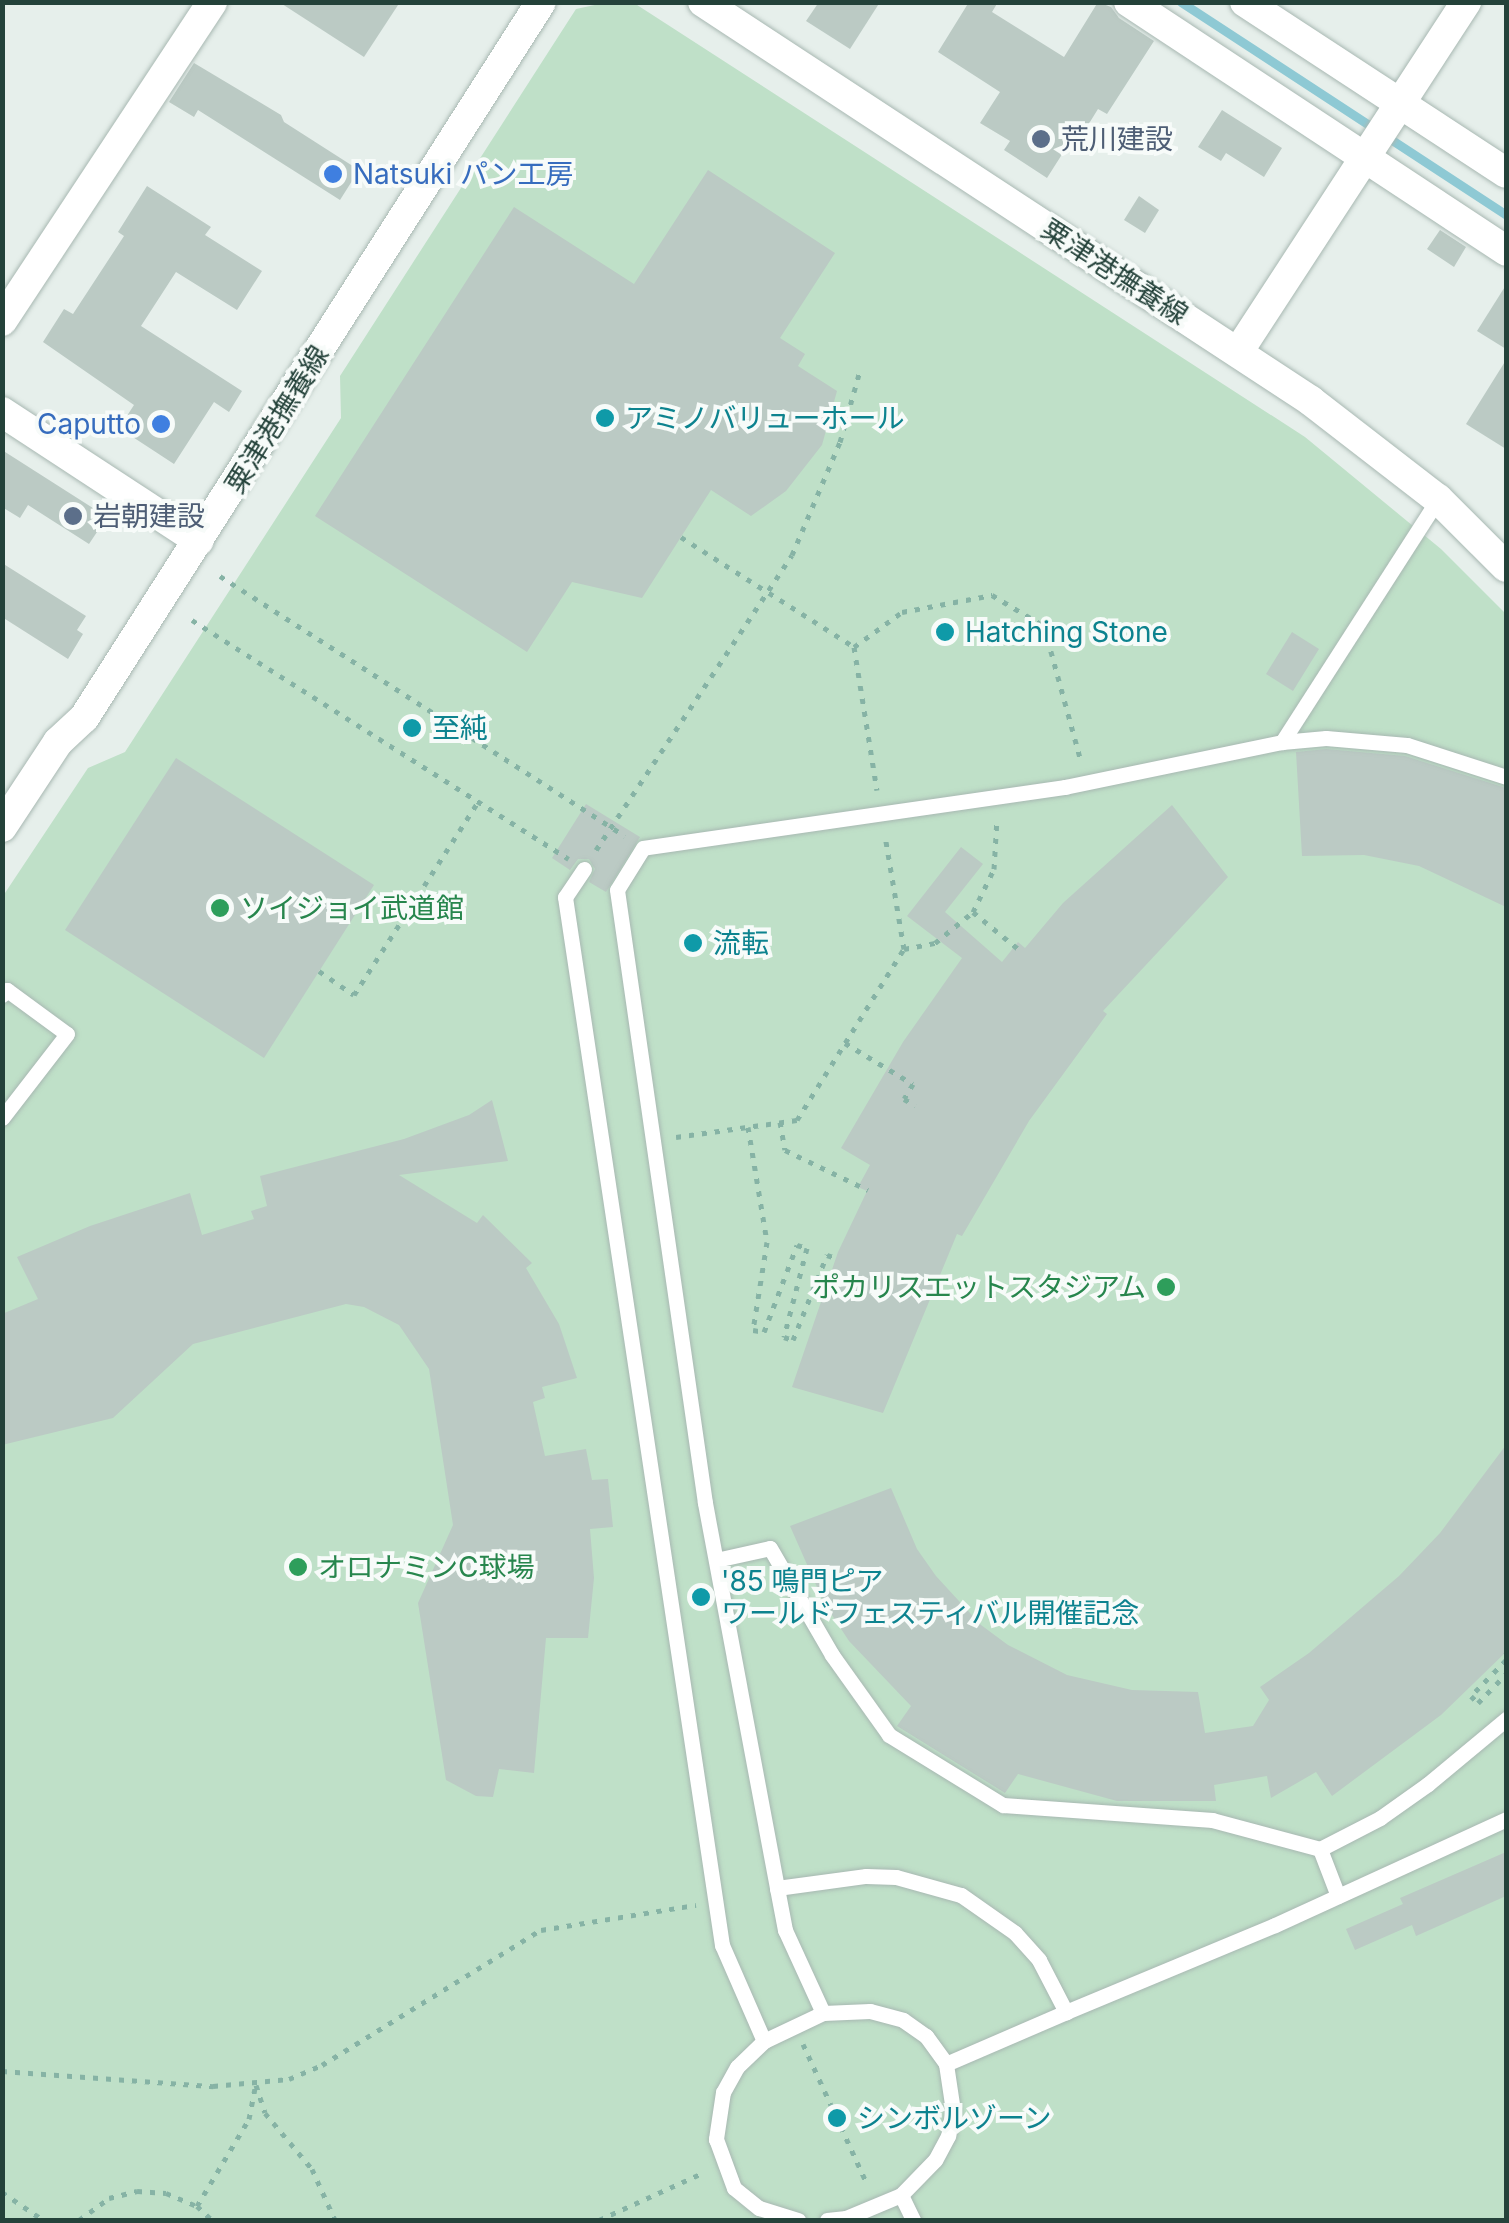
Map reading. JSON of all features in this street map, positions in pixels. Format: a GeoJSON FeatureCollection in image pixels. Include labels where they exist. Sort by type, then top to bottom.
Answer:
{"type":"FeatureCollection","features":[{"type":"Feature","properties":{"kind":"main road"},"geometry":{"type":"LineString","coordinates":[[2,321],[212,2]]}},
{"type":"Feature","properties":{"kind":"main road","name":"粟津港撫養線"},"geometry":{"type":"LineString","coordinates":[[2,827],[58,742],[84,718],[541,2]]}},
{"type":"Feature","properties":{"kind":"main road","name":"粟津港撫養線"},"geometry":{"type":"LineString","coordinates":[[703,2],[1325,411],[1438,500],[1506,568]]}},
{"type":"Feature","properties":{"kind":"main road"},"geometry":{"type":"LineString","coordinates":[[1128,2],[1506,250]]}},
{"type":"Feature","properties":{"kind":"main road"},"geometry":{"type":"LineString","coordinates":[[1245,2],[1397,108],[1506,172]]}},
{"type":"Feature","properties":{"kind":"main road"},"geometry":{"type":"LineString","coordinates":[[1238,352],[1466,2]]}},
{"type":"Feature","properties":{"kind":"main road"},"geometry":{"type":"LineString","coordinates":[[2,412],[199,540]]}},
{"type":"Feature","properties":{"kind":"lane"},"geometry":{"type":"LineString","coordinates":[[1282,742],[1438,500]]}},
{"type":"Feature","properties":{"kind":"lane"},"geometry":{"type":"LineString","coordinates":[[822,2013],[785,1930],[716,1560],[616,890],[643,848],[1086,782],[1282,742],[1326,738],[1407,745],[1506,777]]}},
{"type":"Feature","properties":{"kind":"lane"},"geometry":{"type":"LineString","coordinates":[[584,869],[565,897],[722,1945],[764,2041]]}},
{"type":"Feature","properties":{"kind":"lane"},"geometry":{"type":"LineString","coordinates":[[2,996],[7,990],[67,1034],[2,1118]]}},
{"type":"Feature","properties":{"kind":"lane"},"geometry":{"type":"LineString","coordinates":[[716,1560],[770,1548],[832,1655],[889,1735],[1003,1805],[1212,1820],[1320,1849],[1380,1818],[1506,1719]]}},
{"type":"Feature","properties":{"kind":"lane"},"geometry":{"type":"LineString","coordinates":[[946,2064],[1338,1896],[1506,1819]]}},
{"type":"Feature","properties":{"kind":"lane"},"geometry":{"type":"LineString","coordinates":[[1320,1849],[1338,1896]]}},
{"type":"Feature","properties":{"kind":"lane"},"geometry":{"type":"LineString","coordinates":[[777,1888],[866,1876],[896,1877],[960,1896],[1016,1933],[1039,1960],[1066,2012]]}},
{"type":"Feature","properties":{"kind":"lane"},"geometry":{"type":"LineString","coordinates":[[798,2220],[759,2208],[734,2188],[716,2139],[723,2092],[737,2067],[764,2041],[822,2013],[870,2011],[903,2020],[926,2036],[946,2064],[953,2111],[948,2136],[935,2160],[902,2195],[846,2219],[827,2220]]}},
{"type":"Feature","properties":{"kind":"lane"},"geometry":{"type":"LineString","coordinates":[[902,2195],[913,2220]]}},
{"type":"Feature","properties":{"kind":"path"},"geometry":{"type":"LineString","coordinates":[[192,620],[584,869],[792,556],[840,442],[860,374]]}},
{"type":"Feature","properties":{"kind":"path"},"geometry":{"type":"LineString","coordinates":[[653,1140],[797,1120],[904,950],[854,646],[681,537]]}},
{"type":"Feature","properties":{"kind":"path"},"geometry":{"type":"LineString","coordinates":[[220,576],[643,848]]}},
{"type":"Feature","properties":{"kind":"path"},"geometry":{"type":"LineString","coordinates":[[854,646],[902,612],[992,595],[1044,626],[1086,782]]}},
{"type":"Feature","properties":{"kind":"path"},"geometry":{"type":"LineString","coordinates":[[904,950],[936,943],[972,912],[994,869],[999,848],[994,796]]}},
{"type":"Feature","properties":{"kind":"path"},"geometry":{"type":"LineString","coordinates":[[318,971],[354,995],[478,802]]}},
{"type":"Feature","properties":{"kind":"path"},"geometry":{"type":"LineString","coordinates":[[972,912],[1022,952]]}},
{"type":"Feature","properties":{"kind":"path"},"geometry":{"type":"LineString","coordinates":[[845,1043],[913,1084],[904,1099],[915,1105]]}},
{"type":"Feature","properties":{"kind":"path"},"geometry":{"type":"LineString","coordinates":[[780,1122],[789,1152],[868,1190]]}},
{"type":"Feature","properties":{"kind":"path"},"geometry":{"type":"LineString","coordinates":[[748,1127],[767,1242],[754,1330],[764,1332],[798,1246],[807,1248],[784,1337],[793,1340],[827,1255],[836,1258]]}},
{"type":"Feature","properties":{"kind":"path"},"geometry":{"type":"LineString","coordinates":[[1506,1660],[1471,1696],[1478,1703],[1506,1674]]}},
{"type":"Feature","properties":{"kind":"path"},"geometry":{"type":"LineString","coordinates":[[2,2070],[256,2085],[289,2080],[322,2065],[541,1930],[718,1901]]}},
{"type":"Feature","properties":{"kind":"path"},"geometry":{"type":"LineString","coordinates":[[795,2026],[876,2205]]}},
{"type":"Feature","properties":{"kind":"path"},"geometry":{"type":"LineString","coordinates":[[197,2206],[249,2119],[256,2085]]}},
{"type":"Feature","properties":{"kind":"path"},"geometry":{"type":"LineString","coordinates":[[256,2085],[265,2113],[312,2169],[335,2220]]}},
{"type":"Feature","properties":{"kind":"path"},"geometry":{"type":"LineString","coordinates":[[599,2220],[722,2164]]}},
{"type":"Feature","properties":{"kind":"path"},"geometry":{"type":"LineString","coordinates":[[79,2220],[109,2198],[137,2191],[166,2193],[197,2206],[212,2220]]}},
{"type":"Feature","properties":{"kind":"path"},"geometry":{"type":"LineString","coordinates":[[2,2192],[44,2220]]}},
{"type":"Feature","properties":{"kind":"green space"},"geometry":{"type":"Polygon","coordinates":[[[604,3],[634,3],[1305,437],[1441,549],[1506,614],[1506,2220],[3,2220],[3,896],[88,768],[125,752],[341,418],[340,376],[576,9],[604,3]]]}},
{"type":"Feature","properties":{"kind":"building"},"geometry":{"type":"Polygon","coordinates":[[[279,2],[400,2],[364,57],[279,2]]]}},
{"type":"Feature","properties":{"kind":"building"},"geometry":{"type":"Polygon","coordinates":[[[819,2],[880,2],[850,49],[806,21],[819,2]]]}},
{"type":"Feature","properties":{"kind":"building"},"geometry":{"type":"Polygon","coordinates":[[[969,2],[998,2],[992,12],[1064,57],[1098,2],[1111,7],[1119,18],[1154,41],[1107,114],[1098,109],[1085,130],[1080,126],[1047,178],[1004,150],[1010,141],[980,123],[1000,92],[938,52],[969,2]]]}},
{"type":"Feature","properties":{"kind":"building"},"geometry":{"type":"Polygon","coordinates":[[[194,63],[281,115],[284,122],[359,170],[340,200],[198,110],[194,117],[169,102],[194,63]]]}},
{"type":"Feature","properties":{"kind":"building"},"geometry":{"type":"Polygon","coordinates":[[[1222,110],[1282,148],[1264,177],[1226,153],[1221,161],[1198,147],[1222,110]]]}},
{"type":"Feature","properties":{"kind":"building","name":"アミノバリューホール"},"geometry":{"type":"Polygon","coordinates":[[[708,170],[835,253],[780,338],[805,354],[798,366],[837,391],[822,445],[786,491],[751,516],[711,490],[642,598],[572,582],[527,652],[315,516],[514,207],[634,284],[708,170]]]}},
{"type":"Feature","properties":{"kind":"building"},"geometry":{"type":"Polygon","coordinates":[[[147,186],[211,227],[205,235],[262,271],[237,310],[176,272],[141,326],[242,391],[229,412],[214,402],[174,464],[119,428],[134,405],[43,342],[64,309],[73,314],[124,236],[118,232],[147,186]]]}},
{"type":"Feature","properties":{"kind":"building"},"geometry":{"type":"Polygon","coordinates":[[[1139,196],[1159,210],[1145,233],[1124,220],[1139,196]]]}},
{"type":"Feature","properties":{"kind":"building"},"geometry":{"type":"Polygon","coordinates":[[[1440,230],[1466,247],[1454,267],[1427,249],[1440,230]]]}},
{"type":"Feature","properties":{"kind":"building"},"geometry":{"type":"Polygon","coordinates":[[[1506,285],[1506,349],[1477,331],[1506,285]]]}},
{"type":"Feature","properties":{"kind":"building"},"geometry":{"type":"Polygon","coordinates":[[[1506,360],[1506,449],[1466,424],[1506,360]]]}},
{"type":"Feature","properties":{"kind":"building"},"geometry":{"type":"Polygon","coordinates":[[[2,450],[107,517],[89,544],[28,505],[20,518],[2,507],[2,450]]]}},
{"type":"Feature","properties":{"kind":"building"},"geometry":{"type":"Polygon","coordinates":[[[2,563],[86,616],[77,630],[83,634],[68,659],[2,617],[2,563]]]}},
{"type":"Feature","properties":{"kind":"building"},"geometry":{"type":"Polygon","coordinates":[[[1292,632],[1319,649],[1293,691],[1266,674],[1292,632]]]}},
{"type":"Feature","properties":{"kind":"building"},"geometry":{"type":"Polygon","coordinates":[[[1326,749],[1405,756],[1506,788],[1506,907],[1419,866],[1364,855],[1302,856],[1296,752],[1326,749]]]}},
{"type":"Feature","properties":{"kind":"building","name":"ソイジョイ武道館"},"geometry":{"type":"Polygon","coordinates":[[[176,758],[374,885],[264,1058],[65,930],[176,758]]]}},
{"type":"Feature","properties":{"kind":"building"},"geometry":{"type":"Polygon","coordinates":[[[586,804],[640,837],[606,892],[589,882],[595,869],[589,859],[578,859],[570,870],[552,858],[586,804]]]}},
{"type":"Feature","properties":{"kind":"building"},"geometry":{"type":"Polygon","coordinates":[[[1172,805],[1228,877],[1103,1011],[1107,1014],[1029,1121],[962,1236],[957,1234],[883,1413],[792,1387],[838,1252],[867,1191],[858,1187],[870,1165],[841,1148],[903,1042],[962,958],[907,916],[961,847],[983,864],[945,912],[1002,962],[1018,942],[1025,948],[1063,903],[1172,805]]]}},
{"type":"Feature","properties":{"kind":"building"},"geometry":{"type":"Polygon","coordinates":[[[492,1100],[508,1161],[399,1175],[477,1223],[483,1215],[532,1263],[526,1268],[559,1324],[577,1378],[542,1387],[545,1398],[533,1402],[545,1456],[586,1449],[592,1480],[608,1479],[613,1527],[590,1529],[594,1578],[588,1638],[546,1638],[534,1773],[499,1769],[493,1797],[476,1796],[446,1780],[418,1603],[453,1525],[429,1369],[399,1325],[364,1307],[346,1304],[193,1344],[113,1418],[2,1445],[2,1314],[38,1299],[17,1257],[90,1226],[190,1193],[202,1235],[254,1219],[251,1211],[267,1206],[260,1176],[404,1139],[469,1115],[492,1100]]]}},
{"type":"Feature","properties":{"kind":"building"},"geometry":{"type":"Polygon","coordinates":[[[1506,1445],[1506,1652],[1441,1715],[1332,1796],[1316,1772],[1271,1798],[1267,1776],[1214,1785],[1216,1801],[1117,1801],[1018,1774],[1005,1793],[897,1726],[911,1706],[849,1641],[824,1603],[790,1526],[891,1488],[917,1549],[981,1625],[1008,1645],[1067,1675],[1132,1690],[1198,1692],[1205,1733],[1253,1726],[1269,1700],[1260,1687],[1309,1653],[1399,1576],[1440,1533],[1506,1445]]]}},
{"type":"Feature","properties":{"kind":"building"},"geometry":{"type":"Polygon","coordinates":[[[1506,1852],[1506,1896],[1416,1936],[1412,1925],[1355,1950],[1346,1929],[1403,1904],[1400,1898],[1506,1852]]]}},
{"type":"Feature","properties":{"kind":"waterway"},"geometry":{"type":"LineString","coordinates":[[1181,2],[1506,215]]}},
{"type":"Feature","properties":{"kind":"place","name":"荒川建設"},"geometry":{"type":"Point","coordinates":[1041,139]}},
{"type":"Feature","properties":{"kind":"place","name":"Natsuki パン工房"},"geometry":{"type":"Point","coordinates":[333,174]}},
{"type":"Feature","properties":{"kind":"place","name":"アミノバリューホール"},"geometry":{"type":"Point","coordinates":[605,418]}},
{"type":"Feature","properties":{"kind":"place","name":"Caputto"},"geometry":{"type":"Point","coordinates":[161,424]}},
{"type":"Feature","properties":{"kind":"place","name":"岩朝建設"},"geometry":{"type":"Point","coordinates":[73,516]}},
{"type":"Feature","properties":{"kind":"place","name":"Hatching Stone"},"geometry":{"type":"Point","coordinates":[945,632]}},
{"type":"Feature","properties":{"kind":"place","name":"至純"},"geometry":{"type":"Point","coordinates":[412,728]}},
{"type":"Feature","properties":{"kind":"place","name":"ソイジョイ武道館"},"geometry":{"type":"Point","coordinates":[220,908]}},
{"type":"Feature","properties":{"kind":"place","name":"流転"},"geometry":{"type":"Point","coordinates":[693,943]}},
{"type":"Feature","properties":{"kind":"place","name":"ポカリスエットスタジアム"},"geometry":{"type":"Point","coordinates":[1166,1287]}},
{"type":"Feature","properties":{"kind":"place","name":"オロナミンC球場"},"geometry":{"type":"Point","coordinates":[298,1567]}},
{"type":"Feature","properties":{"kind":"place","name":"'85 鳴門ピア ワールドフェスティバル開催記念"},"geometry":{"type":"Point","coordinates":[701,1597]}},
{"type":"Feature","properties":{"kind":"place","name":"シンボルゾーン"},"geometry":{"type":"Point","coordinates":[837,2118]}}]}
